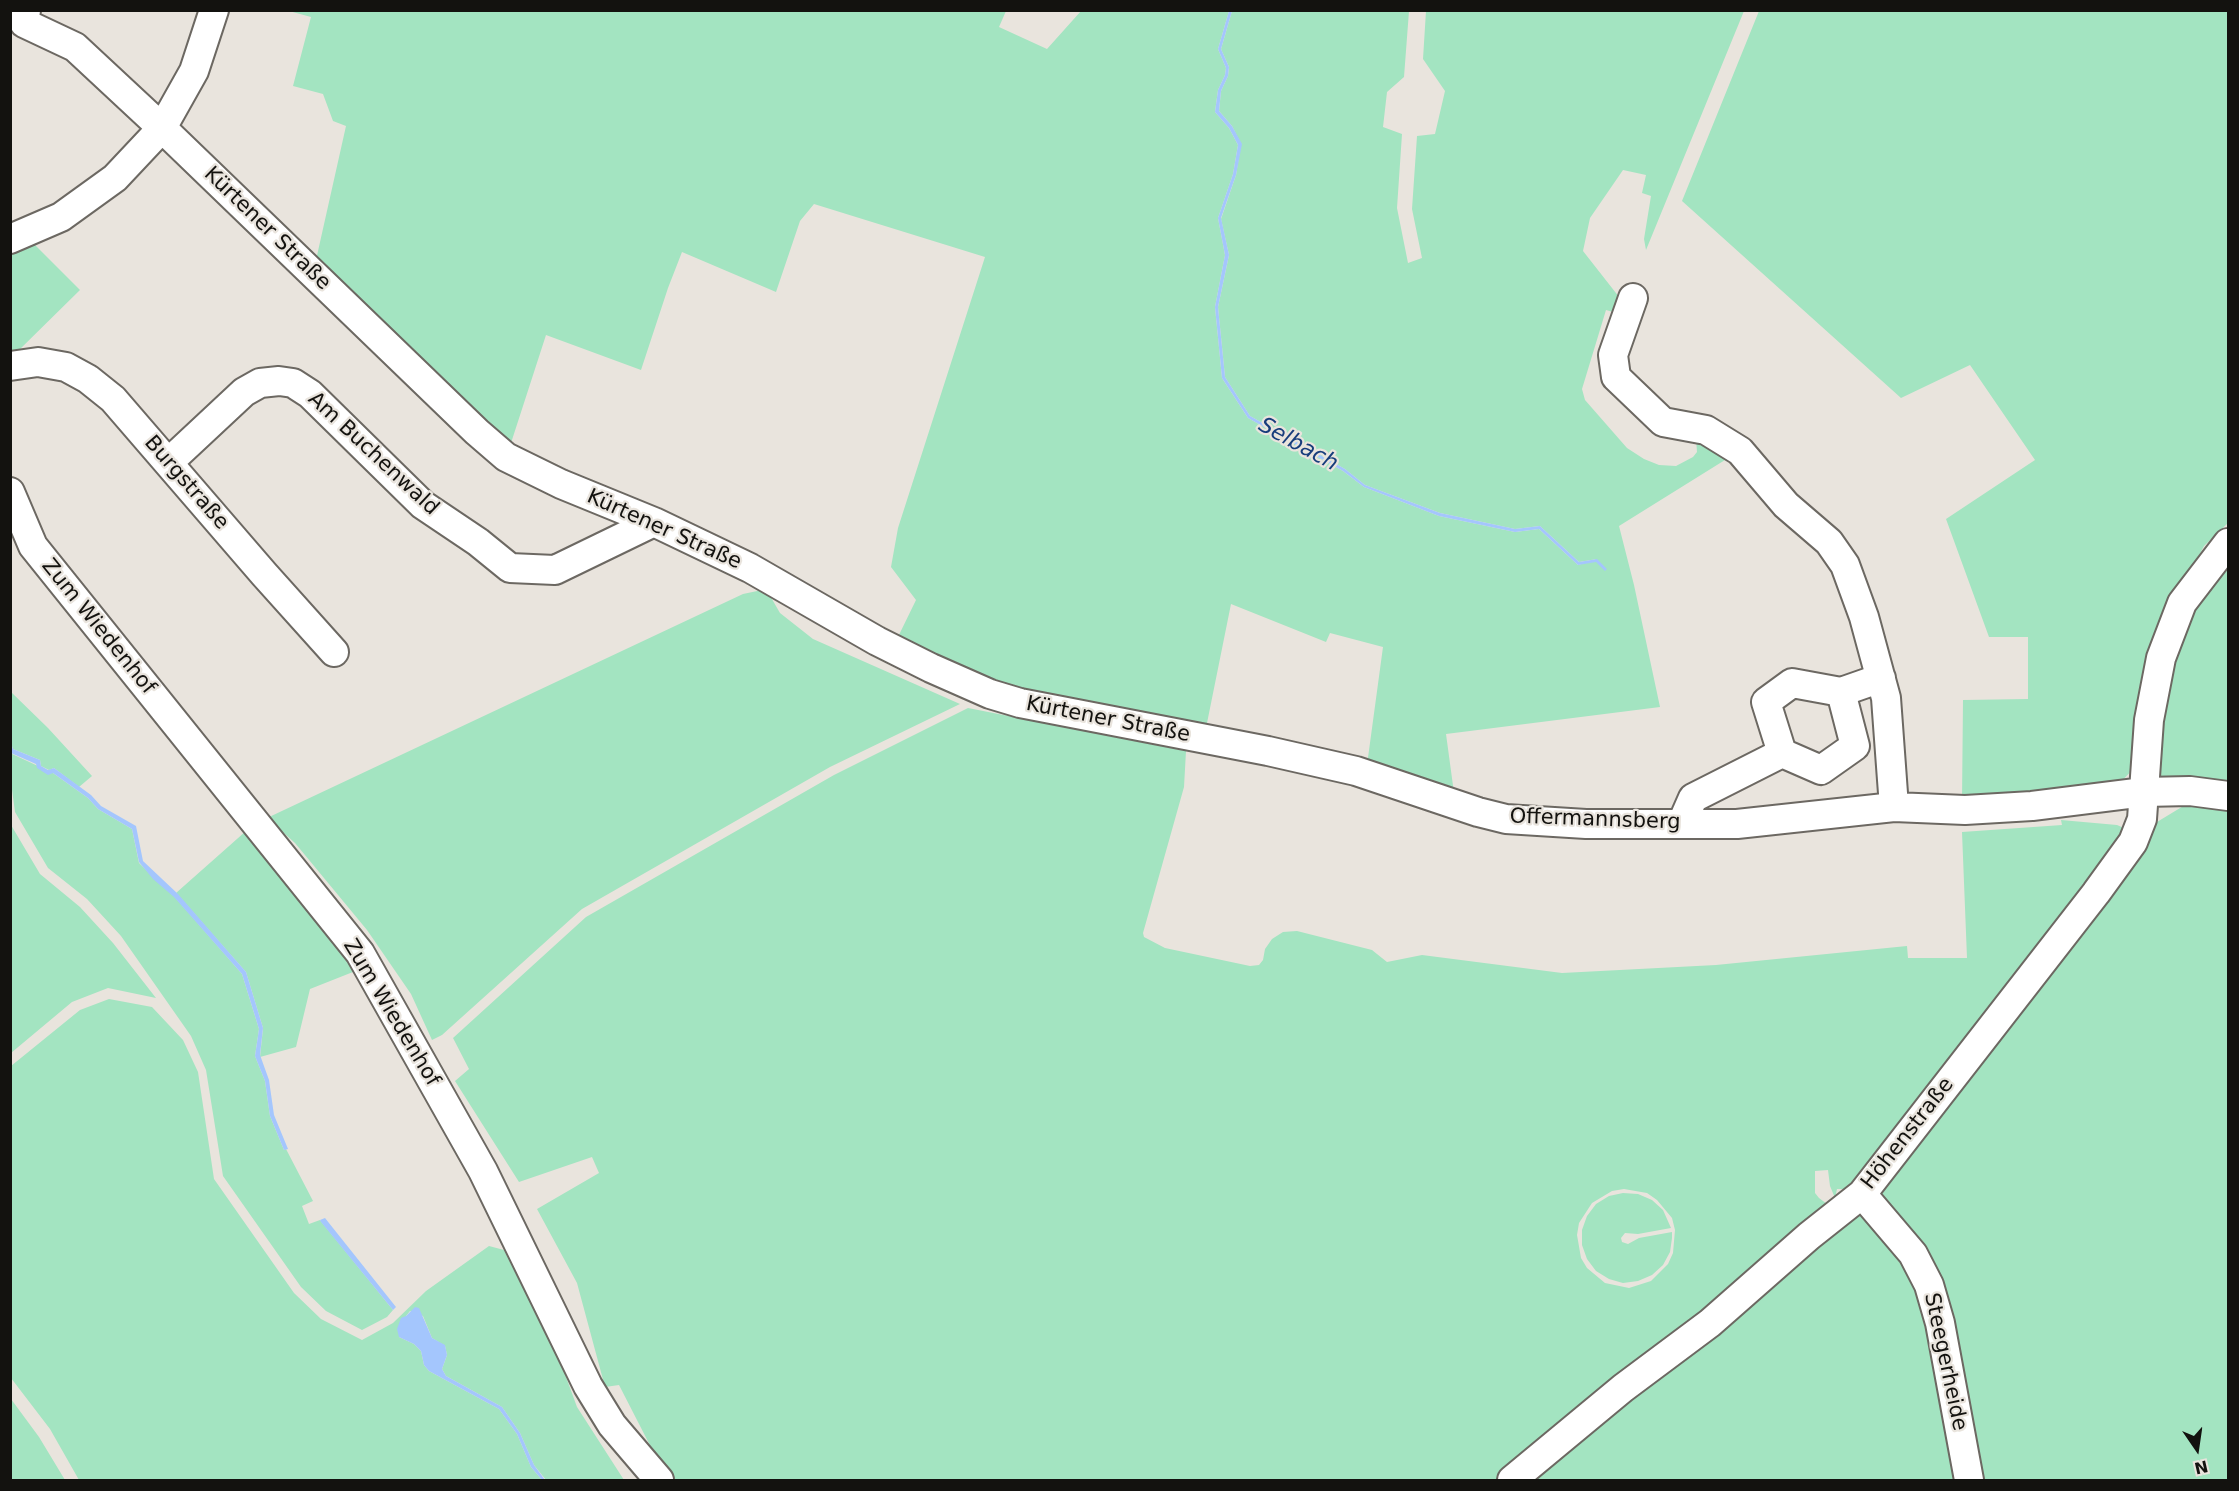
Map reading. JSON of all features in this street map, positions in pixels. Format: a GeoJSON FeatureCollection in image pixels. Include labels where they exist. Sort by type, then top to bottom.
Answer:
{"type":"FeatureCollection","features":[{"type":"Feature","properties":{"kind":"street"},"geometry":{"type":"LineString","coordinates":[[10,239],[61,217],[115,178],[162,128],[194,71],[214,10]]}},
{"type":"Feature","properties":{"kind":"street","name":"Kürtener Straße"},"geometry":{"type":"LineString","coordinates":[[20,20],[75,47],[477,432],[506,457],[561,484],[654,522],[750,568],[888,646],[931,668],[990,693],[1020,703],[1268,751]]}},
{"type":"Feature","properties":{"kind":"street"},"geometry":{"type":"LineString","coordinates":[[1633,298],[1613,355],[1616,376],[1663,422],[1706,430],[1740,452],[1786,505],[1829,542],[1845,565],[1864,617],[1886,698],[1890,723],[1894,807]]}},
{"type":"Feature","properties":{"kind":"street","name":"Burgstraße"},"geometry":{"type":"LineString","coordinates":[[10,366],[38,362],[66,367],[88,379],[113,399],[334,652]]}},
{"type":"Feature","properties":{"kind":"street","name":"Am Buchenwald"},"geometry":{"type":"LineString","coordinates":[[169,462],[244,392],[260,383],[279,381],[293,383],[310,393],[423,506],[478,542],[510,568],[555,570],[654,522]]}},
{"type":"Feature","properties":{"kind":"street","name":"Zum Wiedenhof"},"geometry":{"type":"LineString","coordinates":[[10,492],[33,546],[360,953],[483,1171],[588,1386],[612,1425],[659,1480]]}},
{"type":"Feature","properties":{"kind":"street","name":"Höhenstraße"},"geometry":{"type":"LineString","coordinates":[[1512,1480],[1623,1388],[1710,1323],[1809,1236],[1862,1194],[2096,893],[2133,842],[2142,819],[2149,720],[2161,658],[2182,603],[2229,543]]}},
{"type":"Feature","properties":{"kind":"street"},"geometry":{"type":"LineString","coordinates":[[1841,693],[1854,746],[1821,770],[1782,753],[1766,702],[1792,683],[1841,693],[1881,678]]}},
{"type":"Feature","properties":{"kind":"street","name":"Offermannsberg"},"geometry":{"type":"LineString","coordinates":[[1268,751],[1356,771],[1478,812],[1506,819],[1586,824],[1737,824],[1894,807],[1965,810],[2021,807],[2144,792],[2190,791],[2229,796]]}},
{"type":"Feature","properties":{"kind":"street"},"geometry":{"type":"LineString","coordinates":[[1682,823],[1692,798],[1782,753]]}},
{"type":"Feature","properties":{"kind":"street","name":"Steegerheide"},"geometry":{"type":"LineString","coordinates":[[1862,1194],[1913,1254],[1929,1285],[1940,1323],[1969,1480]]}},
{"type":"Feature","properties":{"kind":"green space"},"geometry":{"type":"Polygon","coordinates":[[[289,11],[1006,11],[999,27],[1047,49],[1081,11],[1229,11],[1218,49],[1226,68],[1218,90],[1215,112],[1229,128],[1238,145],[1233,174],[1218,218],[1225,255],[1215,307],[1222,378],[1248,418],[1343,471],[1364,487],[1439,516],[1515,532],[1539,529],[1578,565],[1597,559],[1579,562],[1540,526],[1515,529],[1440,513],[1365,485],[1345,469],[1250,416],[1225,377],[1218,307],[1229,255],[1221,219],[1236,175],[1241,144],[1232,126],[1219,111],[1221,91],[1228,76],[1229,67],[1221,49],[1232,11],[1409,11],[1404,77],[1387,92],[1383,127],[1402,134],[1397,208],[1408,263],[1422,258],[1412,209],[1417,136],[1435,134],[1445,91],[1423,59],[1426,11],[1744,11],[1646,250],[1644,239],[1651,196],[1642,193],[1646,175],[1623,170],[1590,218],[1583,251],[1623,302],[1620,314],[1606,310],[1582,389],[1585,400],[1627,448],[1659,465],[1676,466],[1693,457],[1697,452],[1696,438],[1733,455],[1619,526],[1660,707],[1446,734],[1454,793],[1367,765],[1383,647],[1330,633],[1326,642],[1231,604],[1206,728],[1011,688],[897,639],[916,600],[891,567],[898,528],[985,257],[814,204],[800,221],[776,292],[682,252],[641,370],[546,335],[511,443],[487,430],[316,260],[346,126],[333,121],[323,94],[293,86],[311,17],[289,11]]]}},
{"type":"Feature","properties":{"kind":"green space"},"geometry":{"type":"Polygon","coordinates":[[[1759,11],[2228,11],[2228,523],[2204,546],[2181,589],[2136,766],[2119,784],[1962,801],[1963,700],[2028,699],[2028,637],[1989,637],[1946,519],[2035,460],[1970,365],[1901,398],[1682,201],[1759,11]]]}},
{"type":"Feature","properties":{"kind":"green space"},"geometry":{"type":"Polygon","coordinates":[[[35,245],[80,290],[16,353],[11,351],[10,253],[35,245]]]}},
{"type":"Feature","properties":{"kind":"green space"},"geometry":{"type":"Polygon","coordinates":[[[2228,552],[2228,785],[2194,776],[2154,778],[2152,758],[2178,635],[2228,552]]]}},
{"type":"Feature","properties":{"kind":"green space"},"geometry":{"type":"Polygon","coordinates":[[[762,590],[769,594],[780,613],[813,639],[960,704],[830,767],[582,909],[442,1035],[432,1040],[411,994],[367,930],[295,843],[267,818],[743,594],[762,590]]]}},
{"type":"Feature","properties":{"kind":"green space"},"geometry":{"type":"Polygon","coordinates":[[[10,691],[92,776],[79,787],[54,768],[49,770],[41,766],[40,760],[13,749],[10,741],[10,691]]]}},
{"type":"Feature","properties":{"kind":"green space"},"geometry":{"type":"Polygon","coordinates":[[[968,708],[1186,751],[1184,787],[1143,933],[1144,937],[1165,948],[1250,966],[1259,965],[1272,939],[1283,932],[1297,931],[1372,950],[1387,962],[1422,955],[1562,973],[1716,965],[1907,946],[1908,958],[1967,958],[1962,832],[2062,825],[2061,820],[2117,825],[2124,828],[2127,836],[1847,1194],[1843,1189],[1837,1189],[1835,1198],[1830,1186],[1828,1170],[1815,1171],[1815,1193],[1831,1207],[1497,1480],[676,1480],[657,1459],[619,1385],[605,1387],[577,1283],[537,1209],[599,1173],[592,1157],[519,1182],[455,1081],[469,1069],[453,1038],[586,917],[834,775],[968,708]],[[1624,1189],[1612,1191],[1592,1203],[1579,1223],[1577,1235],[1581,1258],[1587,1268],[1605,1283],[1629,1288],[1651,1281],[1668,1264],[1673,1253],[1675,1230],[1672,1218],[1657,1200],[1647,1193],[1624,1189]]]}},
{"type":"Feature","properties":{"kind":"green space"},"geometry":{"type":"Polygon","coordinates":[[[10,753],[53,773],[88,798],[98,809],[132,829],[139,863],[174,896],[242,974],[259,1029],[255,1056],[265,1081],[270,1116],[284,1150],[286,1149],[313,1201],[302,1206],[309,1224],[320,1220],[393,1310],[387,1317],[362,1330],[326,1311],[301,1287],[223,1176],[206,1070],[191,1036],[121,936],[87,899],[48,868],[15,812],[10,753]]]}},
{"type":"Feature","properties":{"kind":"green space"},"geometry":{"type":"Polygon","coordinates":[[[2190,802],[2228,805],[2228,1480],[1976,1480],[1949,1348],[1881,1210],[1880,1184],[2157,822],[2190,802]]]}},
{"type":"Feature","properties":{"kind":"green space"},"geometry":{"type":"Polygon","coordinates":[[[11,825],[40,874],[80,907],[113,943],[156,998],[108,988],[72,1002],[11,1053],[11,825]]]}},
{"type":"Feature","properties":{"kind":"green space"},"geometry":{"type":"Polygon","coordinates":[[[246,831],[358,970],[310,989],[296,1047],[260,1057],[263,1028],[246,972],[176,893],[246,831]]]}},
{"type":"Feature","properties":{"kind":"green space"},"geometry":{"type":"Polygon","coordinates":[[[109,999],[152,1007],[183,1040],[198,1072],[214,1179],[294,1293],[321,1319],[362,1340],[393,1323],[426,1291],[489,1246],[504,1250],[558,1355],[577,1407],[624,1480],[546,1480],[534,1465],[520,1433],[502,1407],[446,1376],[442,1369],[447,1355],[445,1346],[432,1338],[423,1316],[410,1311],[399,1337],[414,1344],[421,1351],[424,1365],[429,1371],[499,1409],[517,1434],[531,1467],[542,1480],[79,1480],[50,1429],[11,1378],[11,1066],[80,1010],[109,999]]]}},
{"type":"Feature","properties":{"kind":"green space"},"geometry":{"type":"Polygon","coordinates":[[[1623,1193],[1638,1194],[1652,1200],[1663,1210],[1671,1228],[1638,1234],[1625,1233],[1621,1238],[1622,1242],[1628,1244],[1639,1238],[1672,1232],[1672,1238],[1670,1252],[1663,1265],[1652,1275],[1638,1281],[1623,1283],[1609,1279],[1596,1271],[1587,1259],[1582,1245],[1582,1230],[1587,1216],[1596,1204],[1609,1196],[1623,1193]]]}},
{"type":"Feature","properties":{"kind":"green space"},"geometry":{"type":"Polygon","coordinates":[[[1851,1211],[1874,1218],[1925,1300],[1960,1480],[1522,1480],[1851,1211]]]}},
{"type":"Feature","properties":{"kind":"green space"},"geometry":{"type":"Polygon","coordinates":[[[11,1399],[39,1437],[65,1480],[11,1480],[11,1399]]]}},
{"type":"Feature","properties":{"kind":"water","name":"Selbach"},"geometry":{"type":"Polygon","coordinates":[[[1229,11],[1232,11],[1221,49],[1229,67],[1228,76],[1221,91],[1219,111],[1232,126],[1242,144],[1236,175],[1221,218],[1229,255],[1218,307],[1225,377],[1250,416],[1345,469],[1365,485],[1440,513],[1515,529],[1540,526],[1579,562],[1597,559],[1607,569],[1605,571],[1596,562],[1578,565],[1539,529],[1515,532],[1439,516],[1364,487],[1343,471],[1248,418],[1222,378],[1215,307],[1225,255],[1218,218],[1233,174],[1238,145],[1229,128],[1215,112],[1218,90],[1226,68],[1218,49],[1229,11]]]}},
{"type":"Feature","properties":{"kind":"water"},"geometry":{"type":"Polygon","coordinates":[[[10,741],[13,749],[40,760],[41,766],[48,770],[54,768],[91,795],[101,806],[136,826],[143,861],[178,894],[246,972],[263,1028],[260,1055],[269,1080],[274,1115],[288,1149],[284,1150],[270,1116],[265,1081],[255,1056],[259,1029],[242,974],[174,897],[153,879],[139,862],[132,829],[98,809],[88,798],[53,773],[48,775],[37,768],[36,764],[11,753],[10,741]]]}},
{"type":"Feature","properties":{"kind":"water"},"geometry":{"type":"Polygon","coordinates":[[[325,1218],[396,1307],[393,1310],[321,1222],[320,1220],[325,1218]]]}},
{"type":"Feature","properties":{"kind":"water"},"geometry":{"type":"Polygon","coordinates":[[[415,1307],[419,1308],[432,1338],[445,1345],[447,1355],[442,1369],[446,1376],[502,1407],[520,1433],[534,1465],[545,1480],[542,1480],[531,1467],[517,1434],[499,1409],[429,1371],[424,1365],[421,1351],[414,1344],[399,1337],[397,1329],[401,1318],[415,1307]]]}}]}
